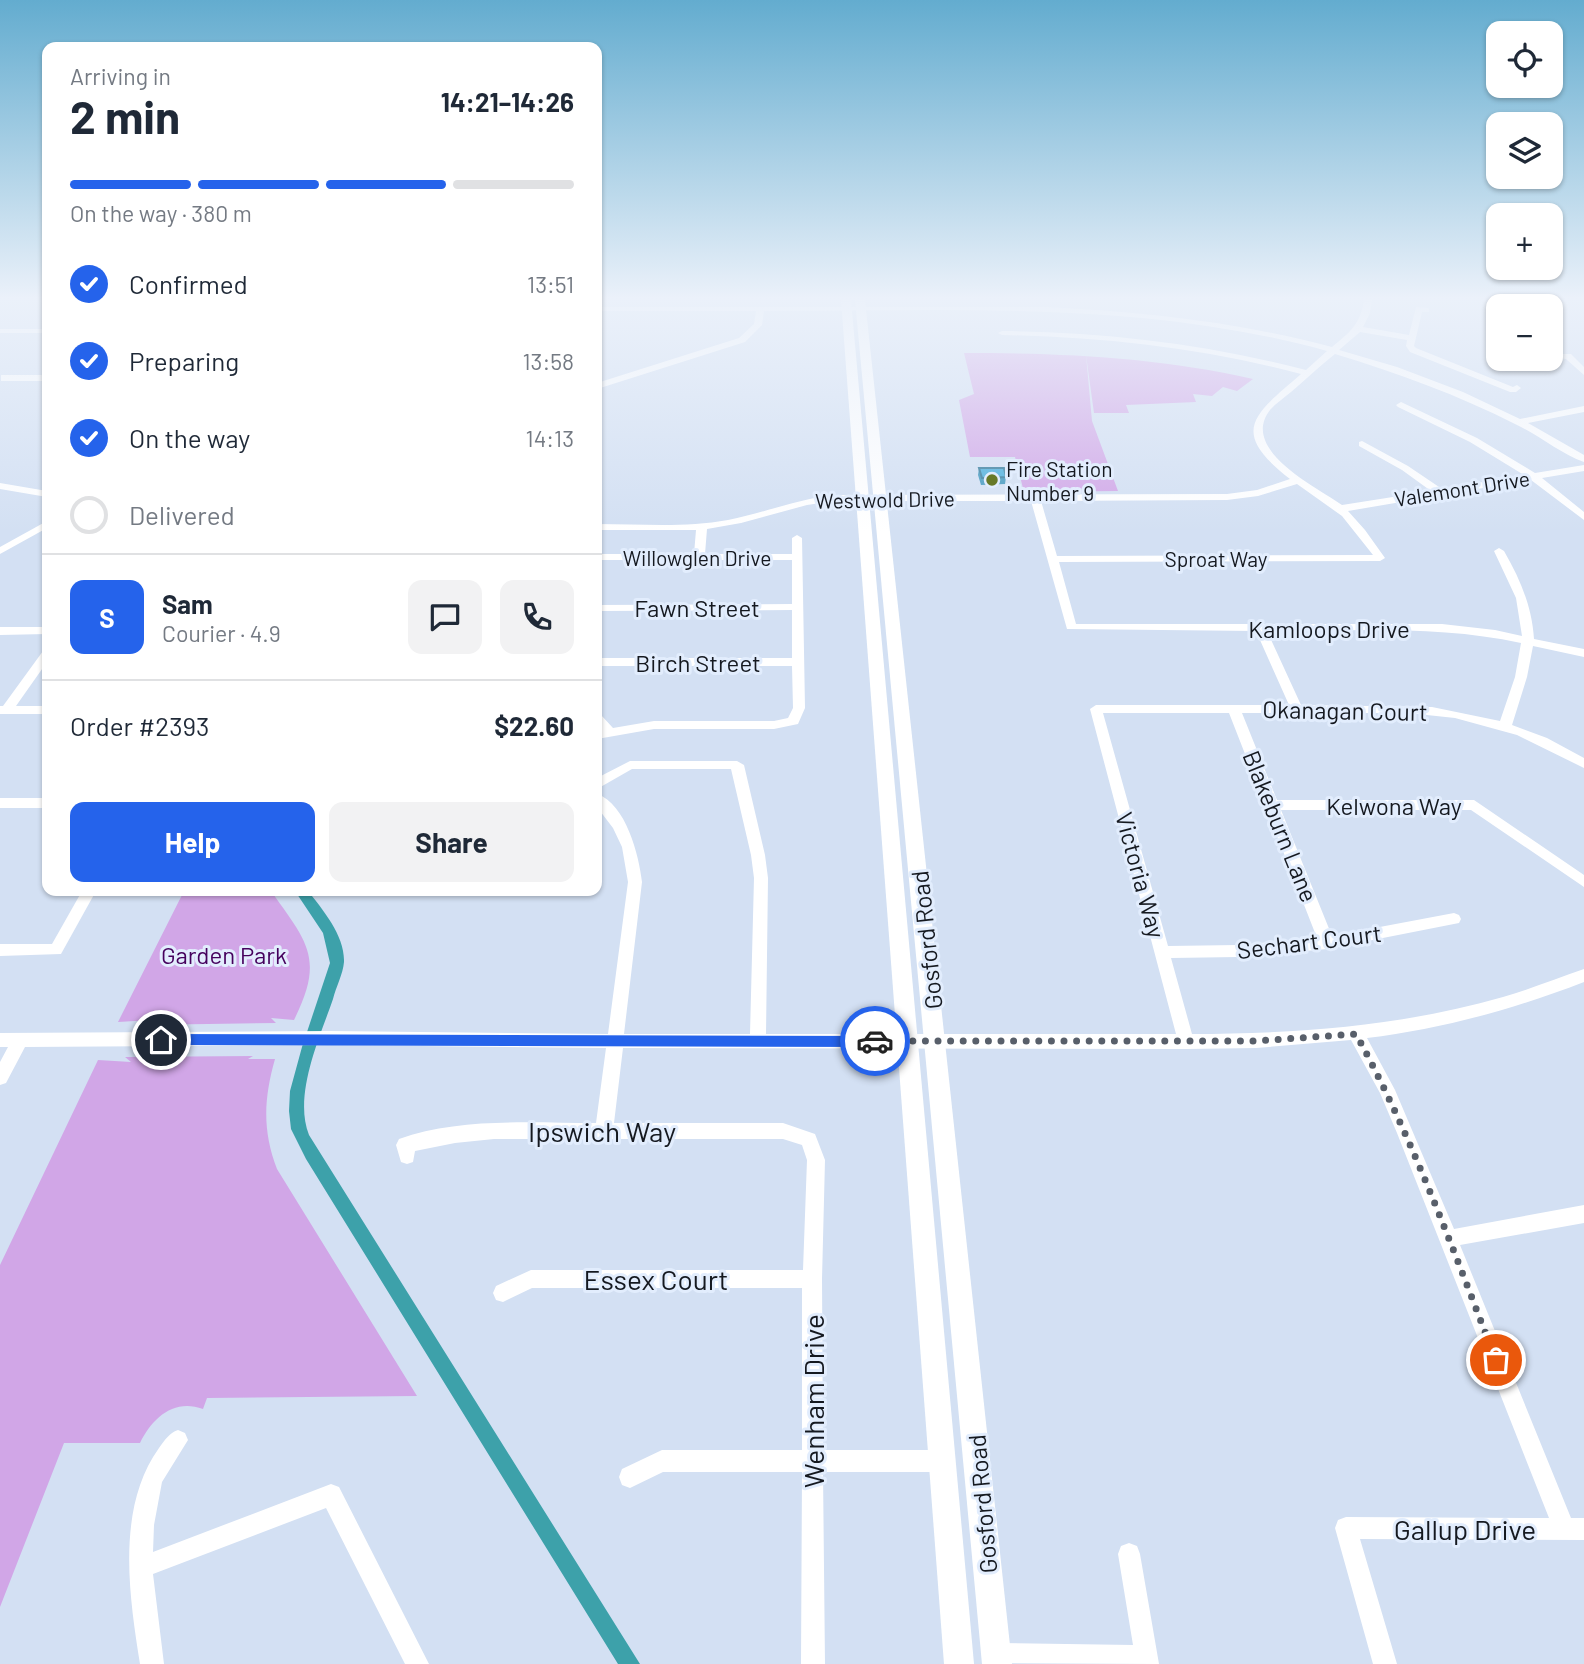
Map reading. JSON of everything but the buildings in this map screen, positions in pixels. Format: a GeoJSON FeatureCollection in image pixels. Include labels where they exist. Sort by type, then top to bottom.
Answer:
{"type":"FeatureCollection","features":[{"type":"Feature","properties":{"kind":"main road","name":"Gosford Road"},"geometry":{"type":"LineString","coordinates":[[860,378],[908,1041],[959,1664]]}},
{"type":"Feature","properties":{"kind":"main road","name":"Gosford Road"},"geometry":{"type":"LineString","coordinates":[[871,497],[936,1041],[996,1660]]}},
{"type":"Feature","properties":{"kind":"street"},"geometry":{"type":"LineString","coordinates":[[1,378],[42,379]]}},
{"type":"Feature","properties":{"kind":"street"},"geometry":{"type":"LineString","coordinates":[[602,384],[623,378]]}},
{"type":"Feature","properties":{"kind":"street"},"geometry":{"type":"LineString","coordinates":[[1303,378],[1266,409],[1257,428],[1265,452],[1279,466],[1339,509]]}},
{"type":"Feature","properties":{"kind":"street"},"geometry":{"type":"LineString","coordinates":[[1416,378],[1519,422],[1584,459]]}},
{"type":"Feature","properties":{"kind":"street"},"geometry":{"type":"LineString","coordinates":[[1482,378],[1513,390],[1517,388]]}},
{"type":"Feature","properties":{"kind":"street"},"geometry":{"type":"LineString","coordinates":[[1401,405],[1480,443],[1534,477],[1584,517]]}},
{"type":"Feature","properties":{"kind":"street"},"geometry":{"type":"LineString","coordinates":[[1519,422],[1584,409]]}},
{"type":"Feature","properties":{"kind":"street"},"geometry":{"type":"LineString","coordinates":[[1362,444],[1440,492]]}},
{"type":"Feature","properties":{"kind":"street","name":"Valemont Drive"},"geometry":{"type":"LineString","coordinates":[[1339,509],[1584,468]]}},
{"type":"Feature","properties":{"kind":"street","name":"Westwold Drive"},"geometry":{"type":"LineString","coordinates":[[602,527],[702,526],[742,520],[805,501],[871,497],[1227,497],[1258,493],[1300,480]]}},
{"type":"Feature","properties":{"kind":"street"},"geometry":{"type":"LineString","coordinates":[[0,486],[42,493]]}},
{"type":"Feature","properties":{"kind":"street"},"geometry":{"type":"LineString","coordinates":[[1035,497],[1052,559]]}},
{"type":"Feature","properties":{"kind":"street","name":"Sproat Way"},"geometry":{"type":"LineString","coordinates":[[1052,559],[1380,558],[1362,532],[1339,509]]}},
{"type":"Feature","properties":{"kind":"street"},"geometry":{"type":"LineString","coordinates":[[699,557],[702,526]]}},
{"type":"Feature","properties":{"kind":"street"},"geometry":{"type":"LineString","coordinates":[[0,551],[42,527]]}},
{"type":"Feature","properties":{"kind":"street"},"geometry":{"type":"LineString","coordinates":[[603,734],[654,725],[774,725],[793,721],[799,708],[797,538]]}},
{"type":"Feature","properties":{"kind":"street"},"geometry":{"type":"LineString","coordinates":[[1499,551],[1520,592],[1529,641],[1523,675],[1505,726]]}},
{"type":"Feature","properties":{"kind":"street","name":"Willowglen Drive"},"geometry":{"type":"LineString","coordinates":[[602,557],[797,557]]}},
{"type":"Feature","properties":{"kind":"street","name":"Kamloops Drive"},"geometry":{"type":"LineString","coordinates":[[1052,559],[1071,627],[1450,628],[1584,653]]}},
{"type":"Feature","properties":{"kind":"street","name":"Fawn Street"},"geometry":{"type":"LineString","coordinates":[[602,608],[798,607]]}},
{"type":"Feature","properties":{"kind":"street"},"geometry":{"type":"LineString","coordinates":[[1259,628],[1297,709]]}},
{"type":"Feature","properties":{"kind":"street"},"geometry":{"type":"LineString","coordinates":[[0,631],[42,631]]}},
{"type":"Feature","properties":{"kind":"street"},"geometry":{"type":"LineString","coordinates":[[4,710],[42,661]]}},
{"type":"Feature","properties":{"kind":"street","name":"Birch Street"},"geometry":{"type":"LineString","coordinates":[[602,662],[799,662]]}},
{"type":"Feature","properties":{"kind":"street","name":"Okanagan Court"},"geometry":{"type":"LineString","coordinates":[[1096,709],[1425,710],[1466,715],[1505,726],[1546,742],[1584,764]]}},
{"type":"Feature","properties":{"kind":"street","name":"Victoria Way"},"geometry":{"type":"LineString","coordinates":[[1096,709],[1186,1042]]}},
{"type":"Feature","properties":{"kind":"street","name":"Blakeburn Lane"},"geometry":{"type":"LineString","coordinates":[[1234,709],[1327,943]]}},
{"type":"Feature","properties":{"kind":"street"},"geometry":{"type":"LineString","coordinates":[[4,710],[42,710]]}},
{"type":"Feature","properties":{"kind":"street"},"geometry":{"type":"LineString","coordinates":[[602,781],[630,765],[737,765],[761,878],[758,1041]]}},
{"type":"Feature","properties":{"kind":"street"},"geometry":{"type":"LineString","coordinates":[[1,804],[42,803]]}},
{"type":"Feature","properties":{"kind":"street"},"geometry":{"type":"LineString","coordinates":[[602,805],[624,833],[635,866],[635,895],[604,1130]]}},
{"type":"Feature","properties":{"kind":"street","name":"Kelwona Way"},"geometry":{"type":"LineString","coordinates":[[1272,805],[1474,805],[1584,882]]}},
{"type":"Feature","properties":{"kind":"street"},"geometry":{"type":"LineString","coordinates":[[0,950],[56,950],[86,896]]}},
{"type":"Feature","properties":{"kind":"street","name":"Sechart Court"},"geometry":{"type":"LineString","coordinates":[[1162,952],[1238,951],[1327,943],[1454,919]]}},
{"type":"Feature","properties":{"kind":"street"},"geometry":{"type":"LineString","coordinates":[[0,1040],[329,1038],[1256,1041],[1356,1034],[1478,1011],[1520,999],[1584,975]]}},
{"type":"Feature","properties":{"kind":"street"},"geometry":{"type":"LineString","coordinates":[[1356,1034],[1396,1111],[1448,1239],[1574,1529]]}},
{"type":"Feature","properties":{"kind":"street"},"geometry":{"type":"LineString","coordinates":[[0,1078],[20,1040]]}},
{"type":"Feature","properties":{"kind":"street","name":"Ipswich Way"},"geometry":{"type":"LineString","coordinates":[[407,1156],[405,1145],[455,1135],[494,1131],[783,1131],[809,1139]]}},
{"type":"Feature","properties":{"kind":"street","name":"Wenham Drive"},"geometry":{"type":"LineString","coordinates":[[809,1139],[816,1160],[812,1279],[813,1664]]}},
{"type":"Feature","properties":{"kind":"street"},"geometry":{"type":"LineString","coordinates":[[1448,1239],[1584,1214]]}},
{"type":"Feature","properties":{"kind":"street","name":"Essex Court"},"geometry":{"type":"LineString","coordinates":[[503,1293],[531,1279],[812,1279]]}},
{"type":"Feature","properties":{"kind":"street"},"geometry":{"type":"LineString","coordinates":[[152,1664],[144,1619],[142,1567],[152,1480],[178,1440]]}},
{"type":"Feature","properties":{"kind":"street"},"geometry":{"type":"LineString","coordinates":[[629,1477],[662,1461],[942,1461]]}},
{"type":"Feature","properties":{"kind":"street"},"geometry":{"type":"LineString","coordinates":[[142,1567],[331,1495],[417,1664]]}},
{"type":"Feature","properties":{"kind":"street","name":"Gallup Drive"},"geometry":{"type":"LineString","coordinates":[[1385,1664],[1346,1528],[1574,1529]]}},
{"type":"Feature","properties":{"kind":"street"},"geometry":{"type":"LineString","coordinates":[[996,1660],[1148,1660],[1129,1554]]}},
{"type":"Feature","properties":{"kind":"green space"},"geometry":{"type":"Polygon","coordinates":[[[970,378],[1088,378],[1092,421],[1118,491],[1024,492],[1015,457],[970,457],[959,400],[974,394],[970,378]]]}},
{"type":"Feature","properties":{"kind":"green space"},"geometry":{"type":"Polygon","coordinates":[[[1089,378],[1253,379],[1237,391],[1223,387],[1212,396],[1193,394],[1196,402],[1126,405],[1129,413],[1094,413],[1089,378]]]}},
{"type":"Feature","properties":{"kind":"green space","name":"Garden Park"},"geometry":{"type":"Polygon","coordinates":[[[181,896],[274,896],[308,951],[309,981],[294,1020],[271,1018],[276,1023],[143,1025],[152,1020],[118,1022],[181,896]]]}},
{"type":"Feature","properties":{"kind":"green space"},"geometry":{"type":"Polygon","coordinates":[[[253,1056],[248,1059],[275,1059],[266,1114],[269,1141],[277,1169],[417,1396],[207,1398],[203,1409],[183,1406],[165,1412],[151,1426],[140,1443],[64,1443],[0,1607],[0,1265],[98,1060],[131,1062],[125,1057],[253,1056]]]}},
{"type":"Feature","properties":{"kind":"waterway"},"geometry":{"type":"LineString","coordinates":[[305,896],[329,933],[337,963],[302,1069],[296,1111],[299,1129],[311,1154],[630,1664]]}},
{"type":"Feature","properties":{"kind":"way so far"},"geometry":{"type":"LineString","coordinates":[[875,1041],[1256,1041],[1356,1034],[1387,1090],[1406,1133],[1496,1360]]}},
{"type":"Feature","properties":{"kind":"place","name":"Fire Station Number 9"},"geometry":{"type":"Point","coordinates":[992,480]}},
{"type":"Feature","properties":{"kind":"route"},"geometry":{"type":"LineString","coordinates":[[161,1040],[329,1038],[491,1041],[875,1041]]}}]}
